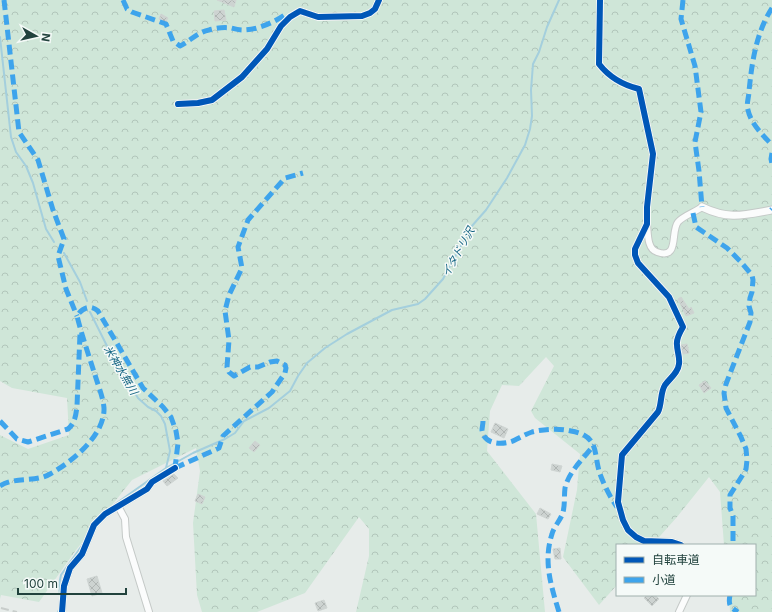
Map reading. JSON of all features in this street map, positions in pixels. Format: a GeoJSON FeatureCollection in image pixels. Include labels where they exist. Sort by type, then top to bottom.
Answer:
{"type":"FeatureCollection","features":[{"type":"Feature","properties":{"kind":"street"},"geometry":{"type":"LineString","coordinates":[[178,104],[198,103],[212,100],[242,77],[267,49],[281,26],[290,17],[300,11],[318,17],[362,16],[375,9],[380,0]]}},
{"type":"Feature","properties":{"kind":"street"},"geometry":{"type":"LineString","coordinates":[[600,0],[599,64],[611,77],[630,87],[639,89],[653,154],[647,207],[647,224],[651,249],[663,254],[671,250],[676,226],[679,221],[702,207],[721,215],[733,216],[772,210]]}},
{"type":"Feature","properties":{"kind":"street"},"geometry":{"type":"LineString","coordinates":[[647,224],[635,249],[635,255],[638,263],[669,298],[683,327],[676,344],[679,364],[676,372],[662,392],[658,412],[622,455],[618,502],[628,530],[636,537],[644,541],[672,542],[678,544]]}},
{"type":"Feature","properties":{"kind":"street"},"geometry":{"type":"LineString","coordinates":[[62,612],[64,586],[70,568],[82,554],[94,525],[105,514],[147,490],[152,482],[175,468]]}},
{"type":"Feature","properties":{"kind":"street"},"geometry":{"type":"LineString","coordinates":[[118,506],[125,519],[126,537],[149,612]]}},
{"type":"Feature","properties":{"kind":"street"},"geometry":{"type":"LineString","coordinates":[[680,612],[687,596]]}},
{"type":"Feature","properties":{"kind":"green space"},"geometry":{"type":"Polygon","coordinates":[[[0,0],[772,0],[772,612],[730,612],[729,596],[756,596],[756,544],[724,544],[720,492],[709,477],[653,544],[616,544],[616,586],[599,605],[563,557],[577,490],[580,454],[535,418],[531,411],[554,366],[546,357],[519,386],[502,385],[490,411],[487,451],[536,514],[545,612],[356,612],[369,556],[369,529],[359,517],[305,593],[257,612],[202,612],[197,595],[193,523],[200,471],[196,448],[132,480],[76,550],[39,602],[1,595],[0,599],[0,435],[28,449],[69,435],[67,398],[12,388],[0,381],[0,0]]]}},
{"type":"Feature","properties":{"kind":"building"},"geometry":{"type":"Polygon","coordinates":[[[217,0],[236,0],[234,7],[217,0]]]}},
{"type":"Feature","properties":{"kind":"building"},"geometry":{"type":"Polygon","coordinates":[[[224,10],[226,20],[215,21],[214,11],[224,10]]]}},
{"type":"Feature","properties":{"kind":"building"},"geometry":{"type":"Polygon","coordinates":[[[161,14],[168,18],[165,23],[159,19],[161,14]]]}},
{"type":"Feature","properties":{"kind":"building"},"geometry":{"type":"Polygon","coordinates":[[[681,297],[689,309],[691,307],[694,313],[686,316],[678,299],[681,297]]]}},
{"type":"Feature","properties":{"kind":"building"},"geometry":{"type":"Polygon","coordinates":[[[687,344],[689,353],[683,354],[681,345],[687,344]]]}},
{"type":"Feature","properties":{"kind":"building"},"geometry":{"type":"Polygon","coordinates":[[[705,381],[711,388],[704,393],[699,385],[705,381]]]}},
{"type":"Feature","properties":{"kind":"building"},"geometry":{"type":"Polygon","coordinates":[[[495,423],[508,429],[504,438],[491,432],[495,423]]]}},
{"type":"Feature","properties":{"kind":"building"},"geometry":{"type":"Polygon","coordinates":[[[255,441],[260,445],[254,452],[249,448],[255,441]]]}},
{"type":"Feature","properties":{"kind":"building"},"geometry":{"type":"Polygon","coordinates":[[[552,464],[562,466],[560,472],[551,470],[552,464]]]}},
{"type":"Feature","properties":{"kind":"building"},"geometry":{"type":"Polygon","coordinates":[[[174,474],[178,478],[167,486],[163,481],[174,474]]]}},
{"type":"Feature","properties":{"kind":"building"},"geometry":{"type":"Polygon","coordinates":[[[198,494],[205,497],[202,504],[195,501],[198,494]]]}},
{"type":"Feature","properties":{"kind":"building"},"geometry":{"type":"Polygon","coordinates":[[[540,508],[551,514],[548,519],[537,514],[540,508]]]}},
{"type":"Feature","properties":{"kind":"building"},"geometry":{"type":"Polygon","coordinates":[[[560,548],[561,559],[555,559],[553,549],[560,548]]]}},
{"type":"Feature","properties":{"kind":"building"},"geometry":{"type":"Polygon","coordinates":[[[97,576],[102,593],[92,596],[87,579],[97,576]]]}},
{"type":"Feature","properties":{"kind":"building"},"geometry":{"type":"Polygon","coordinates":[[[646,596],[656,596],[659,599],[652,606],[644,598],[646,596]]]}},
{"type":"Feature","properties":{"kind":"building"},"geometry":{"type":"Polygon","coordinates":[[[324,600],[327,608],[318,611],[315,603],[324,600]]]}},
{"type":"Feature","properties":{"kind":"waterway","name":"イタドリ沢"},"geometry":{"type":"LineString","coordinates":[[114,505],[166,468],[193,453],[225,439],[235,433],[244,421],[269,408],[290,391],[307,363],[325,348],[347,334],[392,310],[418,304],[425,299],[443,279],[471,227],[486,210],[507,178],[525,145],[532,116],[531,90],[533,64],[559,0]]}},
{"type":"Feature","properties":{"kind":"waterway","name":"米神水無川"},"geometry":{"type":"LineString","coordinates":[[0,37],[11,137],[16,152],[26,166],[33,183],[46,229],[54,242]]}},
{"type":"Feature","properties":{"kind":"waterway","name":"米神水無川"},"geometry":{"type":"LineString","coordinates":[[64,253],[80,282],[87,301]]}},
{"type":"Feature","properties":{"kind":"waterway","name":"米神水無川"},"geometry":{"type":"LineString","coordinates":[[90,312],[110,352],[138,398],[148,407],[156,411],[161,416],[165,424],[170,451],[166,468]]}},
{"type":"Feature","properties":{"kind":"waterway","name":"米神水無川"},"geometry":{"type":"LineString","coordinates":[[60,596],[59,585],[61,575],[83,544]]}},
{"type":"Feature","properties":{"kind":"waterway","name":"米神水無川"},"geometry":{"type":"LineString","coordinates":[[58,612],[60,607]]}},
{"type":"Feature","properties":{"kind":"railway"},"geometry":{"type":"LineString","coordinates":[[1,608],[17,612]]}},
{"type":"Feature","properties":{"kind":"marked path"},"geometry":{"type":"LineString","coordinates":[[4,0],[19,132],[38,160],[53,210],[64,239],[58,256],[66,289],[77,316]]}},
{"type":"Feature","properties":{"kind":"marked path"},"geometry":{"type":"LineString","coordinates":[[123,0],[127,9],[132,12],[166,24],[173,41],[180,46],[205,31],[223,28],[242,30],[254,29],[271,23],[286,14]]}},
{"type":"Feature","properties":{"kind":"marked path"},"geometry":{"type":"LineString","coordinates":[[683,0],[681,19],[695,66],[701,112],[695,142],[702,207]]}},
{"type":"Feature","properties":{"kind":"marked path"},"geometry":{"type":"LineString","coordinates":[[772,8],[758,38],[747,105],[749,115],[754,124],[772,145]]}},
{"type":"Feature","properties":{"kind":"marked path"},"geometry":{"type":"LineString","coordinates":[[772,153],[772,164]]}},
{"type":"Feature","properties":{"kind":"marked path"},"geometry":{"type":"LineString","coordinates":[[175,468],[219,448],[223,436],[272,392],[285,373],[285,365],[277,361],[258,367],[250,367],[234,376],[229,372],[227,367],[229,340],[225,311],[229,295],[242,268],[238,247],[248,220],[285,178],[303,173]]}},
{"type":"Feature","properties":{"kind":"marked path"},"geometry":{"type":"LineString","coordinates":[[693,213],[696,227],[727,248],[752,275],[753,280],[749,306],[751,313],[750,322],[726,384],[724,393],[726,408],[746,449],[747,460],[746,469],[730,495],[730,508],[733,516],[733,544]]}},
{"type":"Feature","properties":{"kind":"marked path"},"geometry":{"type":"LineString","coordinates":[[0,486],[12,481],[44,477],[59,469],[86,447],[99,428],[103,418],[104,408],[77,316],[81,311],[89,307],[98,311],[143,388],[171,417],[178,443],[175,468]]}},
{"type":"Feature","properties":{"kind":"marked path"},"geometry":{"type":"LineString","coordinates":[[0,421],[17,439],[28,442],[68,429],[70,427],[75,419],[77,406],[80,334]]}},
{"type":"Feature","properties":{"kind":"marked path"},"geometry":{"type":"LineString","coordinates":[[483,421],[482,430],[484,435],[491,442],[496,443],[511,442],[532,432],[557,429],[580,433],[587,437],[594,446],[603,482],[617,507]]}},
{"type":"Feature","properties":{"kind":"marked path"},"geometry":{"type":"LineString","coordinates":[[559,612],[549,573],[549,544],[553,531],[563,512],[567,482],[573,470],[594,445]]}},
{"type":"Feature","properties":{"kind":"marked path"},"geometry":{"type":"LineString","coordinates":[[730,596],[730,605],[738,612]]}},
{"type":"Feature","properties":{"kind":"cycle path"},"geometry":{"type":"LineString","coordinates":[[178,104],[198,103],[212,100],[242,77],[267,49],[281,26],[290,17],[300,11],[318,17],[362,16],[375,9],[379,0]]}},
{"type":"Feature","properties":{"kind":"cycle path"},"geometry":{"type":"LineString","coordinates":[[600,0],[599,64],[607,73],[617,80],[639,89],[653,154],[647,207],[647,224],[635,249],[635,255],[638,263],[669,297],[683,327],[677,340],[679,364],[675,373],[663,388],[658,412],[622,455],[618,502],[623,520],[628,530],[636,537],[644,541],[672,542],[678,544]]}},
{"type":"Feature","properties":{"kind":"cycle path"},"geometry":{"type":"LineString","coordinates":[[62,612],[64,586],[70,568],[82,554],[94,525],[105,514],[147,489],[152,482],[175,468]]}}]}
